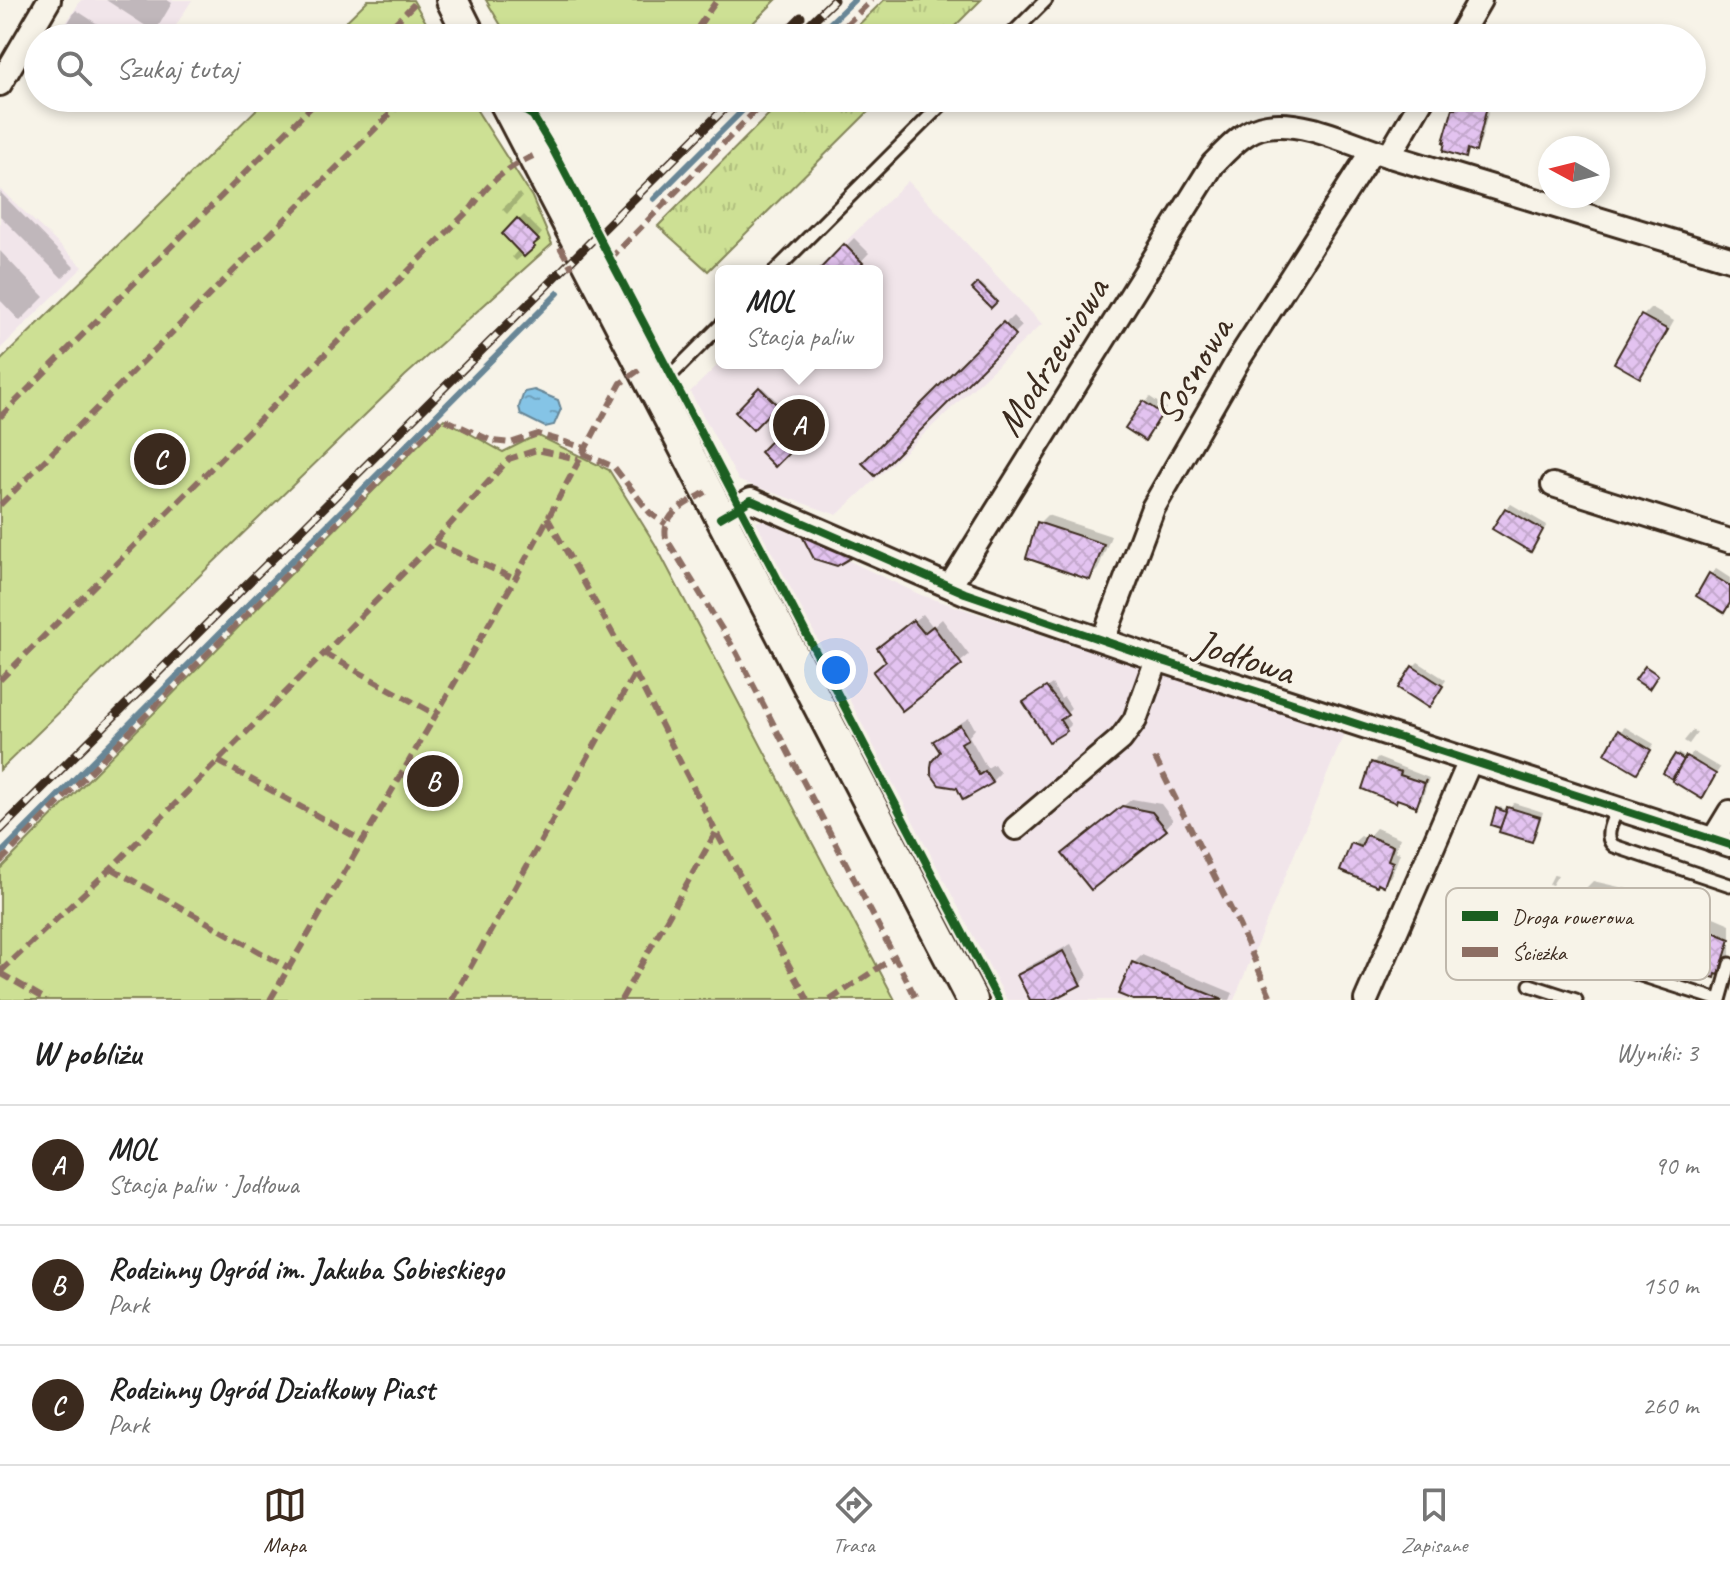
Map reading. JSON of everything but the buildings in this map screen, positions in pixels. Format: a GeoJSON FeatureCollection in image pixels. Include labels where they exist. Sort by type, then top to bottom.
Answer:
{"type":"FeatureCollection","features":[{"type":"Feature","properties":{"kind":"main road"},"geometry":{"type":"LineString","coordinates":[[452,0],[464,24]]}},
{"type":"Feature","properties":{"kind":"main road"},"geometry":{"type":"LineString","coordinates":[[510,112],[720,518],[881,800],[972,1000]]}},
{"type":"Feature","properties":{"kind":"street"},"geometry":{"type":"LineString","coordinates":[[35,24],[49,0]]}},
{"type":"Feature","properties":{"kind":"street"},"geometry":{"type":"LineString","coordinates":[[1466,24],[1480,0]]}},
{"type":"Feature","properties":{"kind":"street"},"geometry":{"type":"LineString","coordinates":[[0,84],[24,43]]}},
{"type":"Feature","properties":{"kind":"street","name":"Sosnowa"},"geometry":{"type":"LineString","coordinates":[[1103,640],[1153,508],[1234,368],[1380,154],[1412,112]]}},
{"type":"Feature","properties":{"kind":"street","name":"Modrzewiowa"},"geometry":{"type":"LineString","coordinates":[[950,586],[1213,164],[1236,140],[1263,126],[1285,125],[1306,129],[1730,259]]}},
{"type":"Feature","properties":{"kind":"street"},"geometry":{"type":"LineString","coordinates":[[1553,485],[1730,541]]}},
{"type":"Feature","properties":{"kind":"street","name":"Jodłowa"},"geometry":{"type":"LineString","coordinates":[[720,518],[751,500],[950,586],[1103,640],[1721,842]]}},
{"type":"Feature","properties":{"kind":"street"},"geometry":{"type":"LineString","coordinates":[[1016,828],[1121,739],[1135,720],[1157,659]]}},
{"type":"Feature","properties":{"kind":"street"},"geometry":{"type":"LineString","coordinates":[[1366,1000],[1470,761]]}},
{"type":"Feature","properties":{"kind":"street"},"geometry":{"type":"LineString","coordinates":[[1721,842],[1730,812]]}},
{"type":"Feature","properties":{"kind":"lane"},"geometry":{"type":"LineString","coordinates":[[1022,24],[1046,0]]}},
{"type":"Feature","properties":{"kind":"lane"},"geometry":{"type":"LineString","coordinates":[[781,265],[934,112]]}},
{"type":"Feature","properties":{"kind":"lane"},"geometry":{"type":"LineString","coordinates":[[652,386],[671,375],[715,331]]}},
{"type":"Feature","properties":{"kind":"lane"},"geometry":{"type":"LineString","coordinates":[[1617,810],[1608,835],[1614,846],[1730,885]]}},
{"type":"Feature","properties":{"kind":"lane"},"geometry":{"type":"LineString","coordinates":[[1656,980],[1719,1000],[1730,964]]}},
{"type":"Feature","properties":{"kind":"lane"},"geometry":{"type":"LineString","coordinates":[[1530,985],[1576,1000]]}},
{"type":"Feature","properties":{"kind":"shaded area"},"geometry":{"type":"Polygon","coordinates":[[[81,0],[192,0],[177,24],[66,24],[81,0]]]}},
{"type":"Feature","properties":{"kind":"shaded area"},"geometry":{"type":"Polygon","coordinates":[[[908,181],[1042,324],[837,515],[739,481],[690,392],[715,368],[883,369],[883,265],[821,265],[908,181]]]}},
{"type":"Feature","properties":{"kind":"shaded area"},"geometry":{"type":"Polygon","coordinates":[[[0,189],[83,267],[0,349],[0,189]]]}},
{"type":"Feature","properties":{"kind":"shaded area"},"geometry":{"type":"Polygon","coordinates":[[[763,520],[921,595],[1344,734],[1234,1000],[1007,1000],[756,522],[763,520]]]}},
{"type":"Feature","properties":{"kind":"green space"},"geometry":{"type":"Polygon","coordinates":[[[368,0],[413,0],[427,24],[343,24],[368,0]]]}},
{"type":"Feature","properties":{"kind":"green space"},"geometry":{"type":"Polygon","coordinates":[[[486,0],[776,0],[752,24],[500,24],[486,0]]]}},
{"type":"Feature","properties":{"kind":"green space"},"geometry":{"type":"Polygon","coordinates":[[[884,0],[981,0],[957,24],[859,24],[884,0]]]}},
{"type":"Feature","properties":{"kind":"green space"},"geometry":{"type":"Polygon","coordinates":[[[254,112],[478,112],[532,197],[552,244],[405,376],[0,770],[0,361],[254,112]]]}},
{"type":"Feature","properties":{"kind":"green space"},"geometry":{"type":"Polygon","coordinates":[[[771,112],[868,112],[708,271],[658,226],[771,112]]]}},
{"type":"Feature","properties":{"kind":"green space"},"geometry":{"type":"Polygon","coordinates":[[[444,419],[503,452],[537,435],[609,470],[655,544],[895,1000],[0,1000],[0,869],[444,419]]]}},
{"type":"Feature","properties":{"kind":"water"},"geometry":{"type":"Polygon","coordinates":[[[534,390],[558,400],[561,409],[554,425],[545,427],[521,415],[519,407],[524,392],[534,390]]]}},
{"type":"Feature","properties":{"kind":"waterway"},"geometry":{"type":"LineString","coordinates":[[829,24],[854,0]]}},
{"type":"Feature","properties":{"kind":"waterway"},"geometry":{"type":"LineString","coordinates":[[654,199],[741,112]]}},
{"type":"Feature","properties":{"kind":"waterway"},"geometry":{"type":"LineString","coordinates":[[0,854],[558,293]]}},
{"type":"Feature","properties":{"kind":"railway"},"geometry":{"type":"LineString","coordinates":[[809,24],[834,0]]}},
{"type":"Feature","properties":{"kind":"railway"},"geometry":{"type":"LineString","coordinates":[[794,24],[801,17]]}},
{"type":"Feature","properties":{"kind":"railway"},"geometry":{"type":"LineString","coordinates":[[0,830],[721,112]]}},
{"type":"Feature","properties":{"kind":"marked path"},"geometry":{"type":"LineString","coordinates":[[394,24],[418,0]]}},
{"type":"Feature","properties":{"kind":"marked path"},"geometry":{"type":"LineString","coordinates":[[700,24],[717,0]]}},
{"type":"Feature","properties":{"kind":"marked path"},"geometry":{"type":"LineString","coordinates":[[847,24],[872,0]]}},
{"type":"Feature","properties":{"kind":"marked path"},"geometry":{"type":"LineString","coordinates":[[0,417],[306,112]]}},
{"type":"Feature","properties":{"kind":"marked path"},"geometry":{"type":"LineString","coordinates":[[0,505],[392,112]]}},
{"type":"Feature","properties":{"kind":"marked path"},"geometry":{"type":"LineString","coordinates":[[609,260],[754,112]]}},
{"type":"Feature","properties":{"kind":"marked path"},"geometry":{"type":"LineString","coordinates":[[0,680],[472,207],[492,183],[513,166],[533,156]]}},
{"type":"Feature","properties":{"kind":"marked path"},"geometry":{"type":"LineString","coordinates":[[560,247],[572,268]]}},
{"type":"Feature","properties":{"kind":"marked path"},"geometry":{"type":"LineString","coordinates":[[270,1000],[515,579],[621,383],[642,368]]}},
{"type":"Feature","properties":{"kind":"marked path"},"geometry":{"type":"LineString","coordinates":[[0,862],[442,418],[492,441],[510,443],[538,434],[585,448]]}},
{"type":"Feature","properties":{"kind":"marked path"},"geometry":{"type":"LineString","coordinates":[[0,972],[111,868],[218,761],[434,542],[509,459],[537,450],[578,459]]}},
{"type":"Feature","properties":{"kind":"marked path"},"geometry":{"type":"LineString","coordinates":[[582,453],[614,467],[650,513],[666,524]]}},
{"type":"Feature","properties":{"kind":"marked path"},"geometry":{"type":"LineString","coordinates":[[706,492],[672,515],[666,538],[736,652],[917,1000]]}},
{"type":"Feature","properties":{"kind":"marked path"},"geometry":{"type":"LineString","coordinates":[[547,517],[635,673],[716,832],[808,1000]]}},
{"type":"Feature","properties":{"kind":"marked path"},"geometry":{"type":"LineString","coordinates":[[434,542],[515,579]]}},
{"type":"Feature","properties":{"kind":"marked path"},"geometry":{"type":"LineString","coordinates":[[324,653],[435,714]]}},
{"type":"Feature","properties":{"kind":"marked path"},"geometry":{"type":"LineString","coordinates":[[452,1000],[635,673]]}},
{"type":"Feature","properties":{"kind":"marked path"},"geometry":{"type":"LineString","coordinates":[[1155,758],[1239,925],[1272,1000]]}},
{"type":"Feature","properties":{"kind":"marked path"},"geometry":{"type":"LineString","coordinates":[[218,761],[361,840]]}},
{"type":"Feature","properties":{"kind":"marked path"},"geometry":{"type":"LineString","coordinates":[[621,1000],[716,832]]}},
{"type":"Feature","properties":{"kind":"marked path"},"geometry":{"type":"LineString","coordinates":[[111,868],[288,968]]}},
{"type":"Feature","properties":{"kind":"marked path"},"geometry":{"type":"LineString","coordinates":[[830,1000],[893,958]]}},
{"type":"Feature","properties":{"kind":"marked path"},"geometry":{"type":"LineString","coordinates":[[0,973],[47,1000]]}},
{"type":"Feature","properties":{"kind":"cycle path"},"geometry":{"type":"LineString","coordinates":[[527,112],[533,116],[551,146],[998,1000]]}},
{"type":"Feature","properties":{"kind":"cycle path"},"geometry":{"type":"LineString","coordinates":[[720,518],[751,500],[965,593],[1157,659],[1730,845]]}},
{"type":"Feature","properties":{"kind":"place","name":"MOL"},"geometry":{"type":"Point","coordinates":[799,425]}},
{"type":"Feature","properties":{"kind":"place","name":"Rodzinny Ogród Działkowy Piast"},"geometry":{"type":"Point","coordinates":[160,459]}},
{"type":"Feature","properties":{"kind":"place","name":"Rodzinny Ogród im. Jakuba Sobieskiego"},"geometry":{"type":"Point","coordinates":[433,781]}}]}
